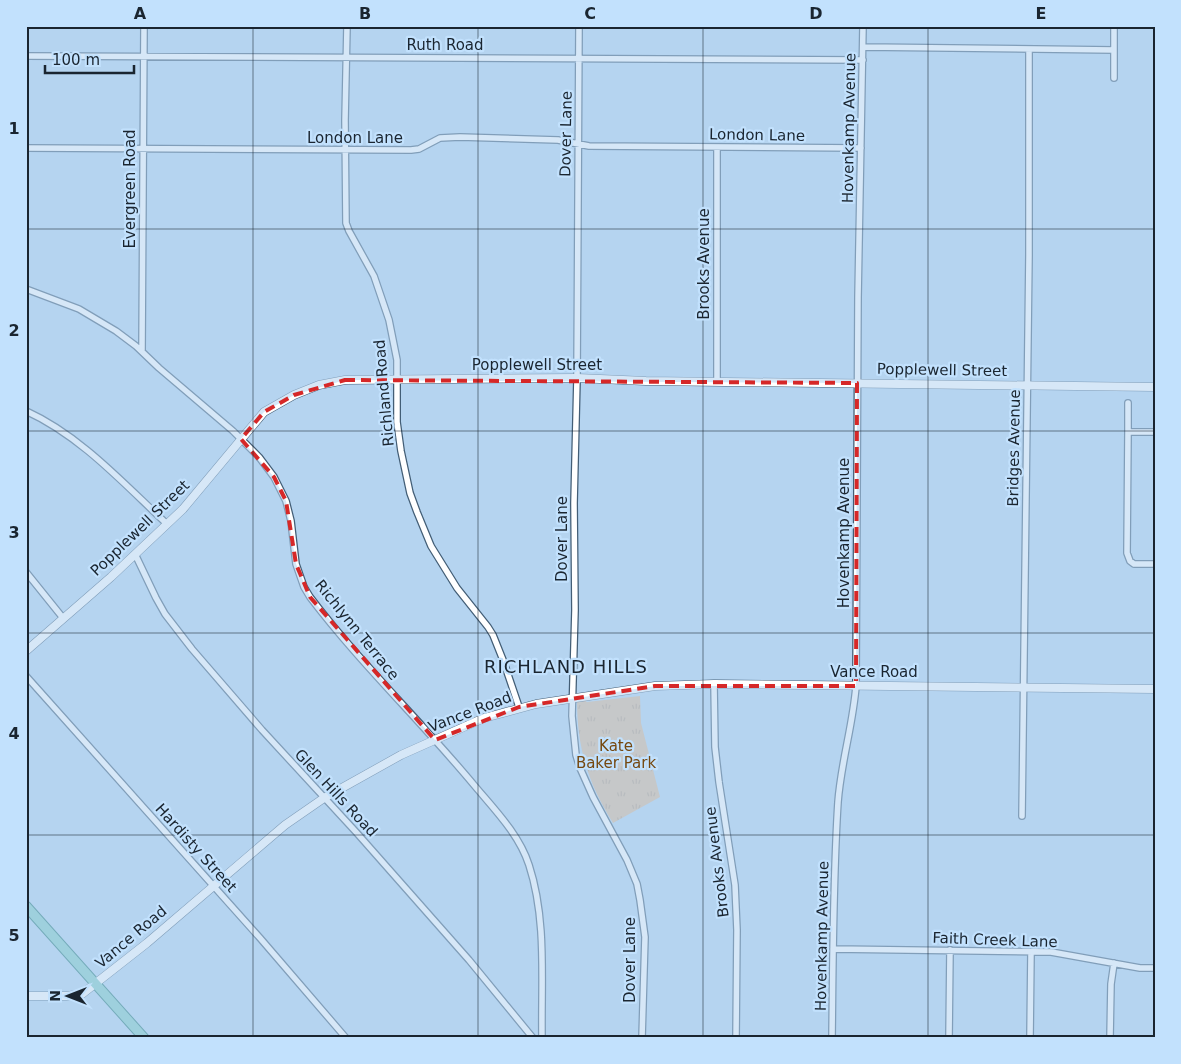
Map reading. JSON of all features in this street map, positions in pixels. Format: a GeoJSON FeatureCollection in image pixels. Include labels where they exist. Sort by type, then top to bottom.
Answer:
{"type":"FeatureCollection","features":[{"type":"Feature","properties":{"kind":"main road"},"geometry":{"type":"LineString","coordinates":[[26,906],[144,1038]]}},
{"type":"Feature","properties":{"kind":"street","name":"Evergreen Road"},"geometry":{"type":"LineString","coordinates":[[142,351],[144,26]]}},
{"type":"Feature","properties":{"kind":"street","name":"Richland Road"},"geometry":{"type":"LineString","coordinates":[[347,26],[346,222],[374,276],[385,304],[394,345],[397,422],[410,493],[431,546],[458,588],[490,631],[503,660],[519,708]]}},
{"type":"Feature","properties":{"kind":"street","name":"Dover Lane"},"geometry":{"type":"LineString","coordinates":[[579,26],[577,378],[574,503],[575,610],[572,698],[574,741],[580,768],[593,797],[627,860],[640,900],[645,937],[642,1038]]}},
{"type":"Feature","properties":{"kind":"street","name":"Hovenkamp Avenue"},"geometry":{"type":"LineString","coordinates":[[832,1038],[838,800],[843,759],[854,709],[856,686],[857,382],[863,26]]}},
{"type":"Feature","properties":{"kind":"street"},"geometry":{"type":"LineString","coordinates":[[1114,26],[1114,78]]}},
{"type":"Feature","properties":{"kind":"street"},"geometry":{"type":"LineString","coordinates":[[863,47],[1114,50]]}},
{"type":"Feature","properties":{"kind":"street","name":"Bridges Avenue"},"geometry":{"type":"LineString","coordinates":[[1022,816],[1029,254],[1029,50]]}},
{"type":"Feature","properties":{"kind":"street","name":"Ruth Road"},"geometry":{"type":"LineString","coordinates":[[26,56],[863,60]]}},
{"type":"Feature","properties":{"kind":"street","name":"London Lane"},"geometry":{"type":"LineString","coordinates":[[26,148],[411,150],[419,149],[440,138],[460,137],[558,140],[589,146],[861,148]]}},
{"type":"Feature","properties":{"kind":"street","name":"Brooks Avenue"},"geometry":{"type":"LineString","coordinates":[[716,382],[717,147]]}},
{"type":"Feature","properties":{"kind":"street","name":"Richlynn Terrace"},"geometry":{"type":"LineString","coordinates":[[26,289],[84,312],[116,331],[142,351],[241,439],[259,457],[274,477],[286,501],[291,521],[296,564],[304,587],[310,597],[507,824],[521,845],[530,865],[539,901],[542,1038]]}},
{"type":"Feature","properties":{"kind":"street","name":"Popplewell Street"},"geometry":{"type":"LineString","coordinates":[[26,651],[167,524],[199,491],[264,412],[294,395],[319,385],[345,380],[577,378],[716,382],[857,382],[1155,387]]}},
{"type":"Feature","properties":{"kind":"street"},"geometry":{"type":"LineString","coordinates":[[1128,403],[1127,553],[1130,561],[1134,564],[1155,564]]}},
{"type":"Feature","properties":{"kind":"street"},"geometry":{"type":"LineString","coordinates":[[26,411],[47,422],[74,441],[167,524]]}},
{"type":"Feature","properties":{"kind":"street"},"geometry":{"type":"LineString","coordinates":[[1128,432],[1155,432]]}},
{"type":"Feature","properties":{"kind":"street","name":"Glen Hills Road"},"geometry":{"type":"LineString","coordinates":[[135,554],[165,614],[192,649],[262,730],[469,960],[533,1038]]}},
{"type":"Feature","properties":{"kind":"street"},"geometry":{"type":"LineString","coordinates":[[26,572],[63,618]]}},
{"type":"Feature","properties":{"kind":"street","name":"Hardisty Street"},"geometry":{"type":"LineString","coordinates":[[26,676],[346,1038]]}},
{"type":"Feature","properties":{"kind":"street","name":"Brooks Avenue"},"geometry":{"type":"LineString","coordinates":[[714,684],[719,782],[735,885],[737,930],[736,1038]]}},
{"type":"Feature","properties":{"kind":"street","name":"Vance Road"},"geometry":{"type":"LineString","coordinates":[[26,996],[82,994],[147,943],[285,825],[324,798],[376,767],[484,718],[519,708],[656,686],[714,684],[1155,689]]}},
{"type":"Feature","properties":{"kind":"street","name":"Faith Creek Lane"},"geometry":{"type":"LineString","coordinates":[[833,949],[1050,952],[1140,968],[1155,968]]}},
{"type":"Feature","properties":{"kind":"street"},"geometry":{"type":"LineString","coordinates":[[949,1038],[950,950]]}},
{"type":"Feature","properties":{"kind":"street"},"geometry":{"type":"LineString","coordinates":[[1030,1038],[1031,952]]}},
{"type":"Feature","properties":{"kind":"street"},"geometry":{"type":"LineString","coordinates":[[1110,1038],[1111,984],[1114,963]]}},
{"type":"Feature","properties":{"kind":"highlighted area"},"geometry":{"type":"Polygon","coordinates":[[[345,380],[857,383],[856,686],[655,686],[519,707],[435,740],[310,597],[296,564],[286,501],[274,477],[241,439],[264,412],[294,395],[345,380]]]}},
{"type":"Feature","properties":{"kind":"green space","name":"Kate Baker Park"},"geometry":{"type":"Polygon","coordinates":[[[640,696],[641,723],[660,797],[613,823],[597,794],[586,764],[579,734],[577,700],[583,699],[587,702],[640,696]]]}},
{"type":"Feature","properties":{"kind":"district","name":"RICHLAND HILLS"},"geometry":{"type":"Point","coordinates":[566,666]}}]}
